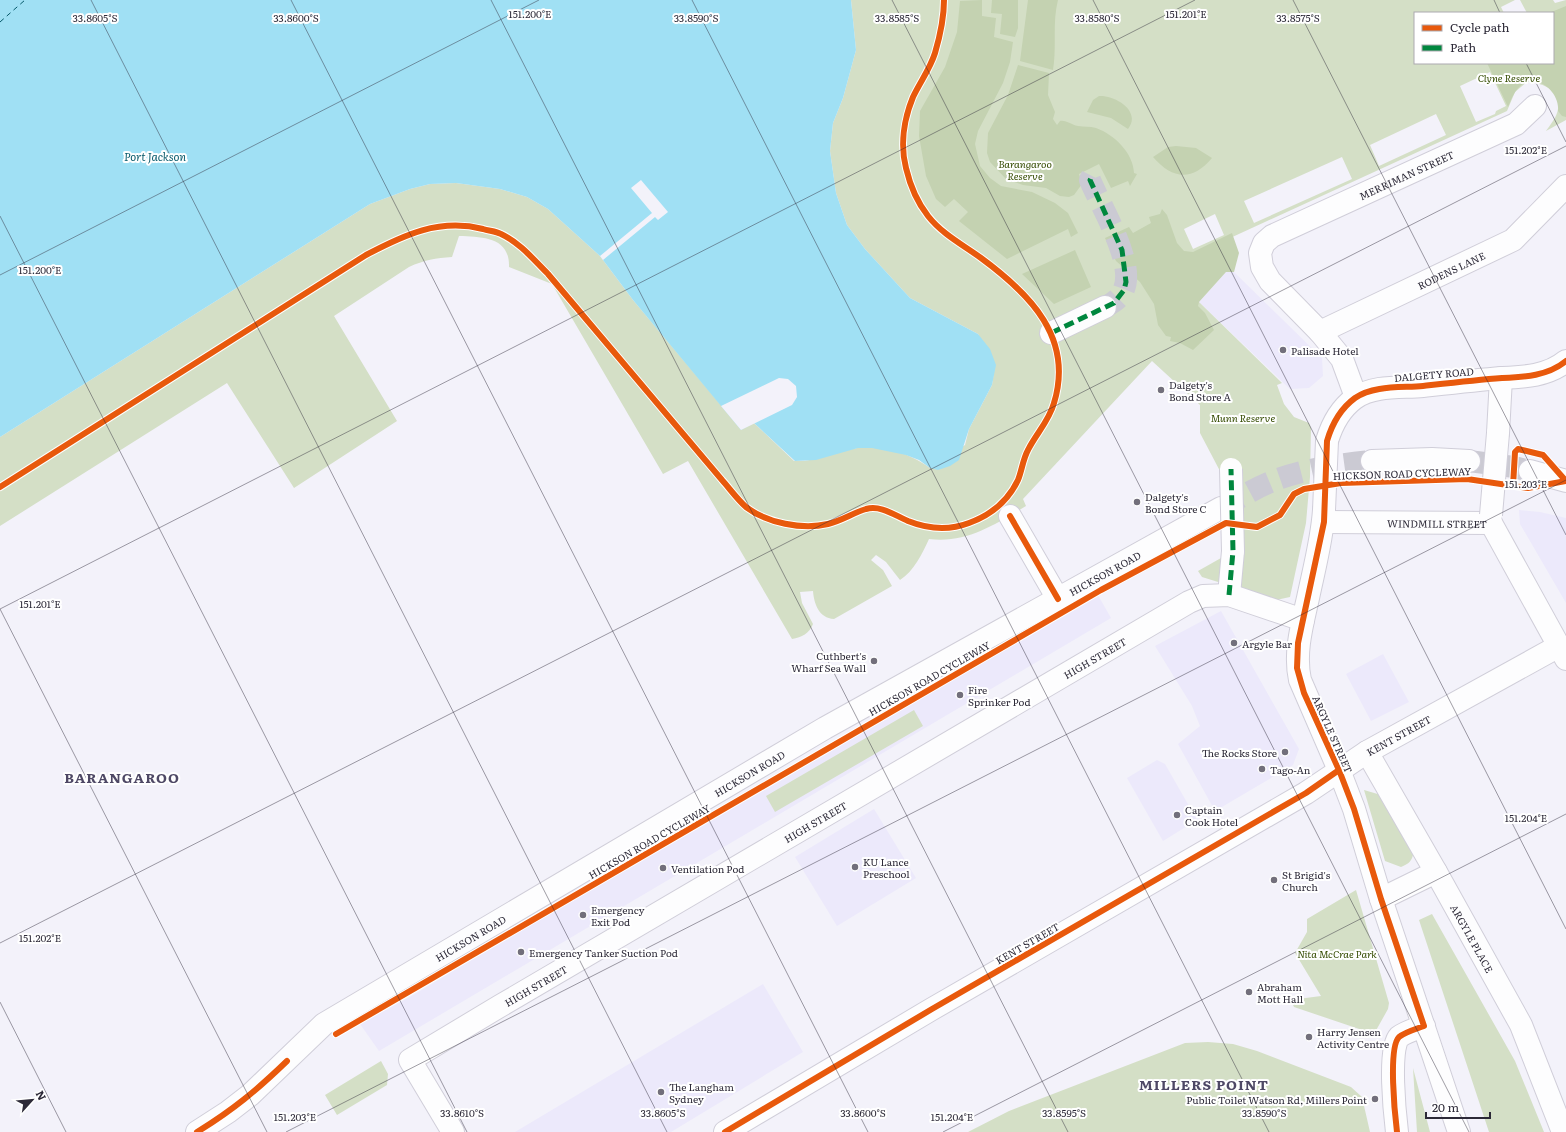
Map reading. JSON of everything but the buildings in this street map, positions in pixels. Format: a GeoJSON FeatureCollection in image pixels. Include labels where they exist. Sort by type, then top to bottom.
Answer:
{"type":"FeatureCollection","features":[{"type":"Feature","properties":{"kind":"street","name":"MERRIMAN STREET"},"geometry":{"type":"LineString","coordinates":[[1320,332],[1270,282],[1262,267],[1260,253],[1264,243],[1272,236],[1516,124],[1535,106]]}},
{"type":"Feature","properties":{"kind":"street","name":"RODENS LANE"},"geometry":{"type":"LineString","coordinates":[[1320,332],[1512,240],[1566,186]]}},
{"type":"Feature","properties":{"kind":"street"},"geometry":{"type":"LineString","coordinates":[[1051,333],[1104,307]]}},
{"type":"Feature","properties":{"kind":"street"},"geometry":{"type":"LineString","coordinates":[[1320,332],[1342,360],[1356,397]]}},
{"type":"Feature","properties":{"kind":"street","name":"DALGETY ROAD"},"geometry":{"type":"LineString","coordinates":[[1327,441],[1335,420],[1346,406],[1356,397],[1378,389],[1537,375],[1566,361]]}},
{"type":"Feature","properties":{"kind":"street"},"geometry":{"type":"LineString","coordinates":[[1491,519],[1501,378]]}},
{"type":"Feature","properties":{"kind":"street","name":"ARGYLE STREET"},"geometry":{"type":"LineString","coordinates":[[1327,441],[1324,516],[1303,620],[1298,650],[1297,668],[1300,680],[1339,770],[1354,809],[1381,899],[1459,1132]]}},
{"type":"Feature","properties":{"kind":"street"},"geometry":{"type":"LineString","coordinates":[[1372,461],[1432,459],[1469,461]]}},
{"type":"Feature","properties":{"kind":"street"},"geometry":{"type":"LineString","coordinates":[[1229,595],[1233,551],[1232,469]]}},
{"type":"Feature","properties":{"kind":"street"},"geometry":{"type":"LineString","coordinates":[[1530,471],[1566,481]]}},
{"type":"Feature","properties":{"kind":"street","name":"HICKSON ROAD"},"geometry":{"type":"LineString","coordinates":[[197,1132],[250,1096],[324,1024],[786,750],[1221,508]]}},
{"type":"Feature","properties":{"kind":"street"},"geometry":{"type":"LineString","coordinates":[[1010,516],[1058,599]]}},
{"type":"Feature","properties":{"kind":"street","name":"WINDMILL STREET"},"geometry":{"type":"LineString","coordinates":[[1324,516],[1491,519],[1562,653]]}},
{"type":"Feature","properties":{"kind":"street","name":"HIGH STREET"},"geometry":{"type":"LineString","coordinates":[[453,1132],[410,1060],[1188,602],[1203,596],[1229,595],[1303,620]]}},
{"type":"Feature","properties":{"kind":"street","name":"KENT STREET"},"geometry":{"type":"LineString","coordinates":[[725,1132],[938,1005],[1306,793],[1367,752],[1562,653]]}},
{"type":"Feature","properties":{"kind":"street","name":"ARGYLE PLACE"},"geometry":{"type":"LineString","coordinates":[[1367,752],[1436,872],[1520,1025],[1563,1132]]}},
{"type":"Feature","properties":{"kind":"street"},"geometry":{"type":"LineString","coordinates":[[1381,899],[1436,872]]}},
{"type":"Feature","properties":{"kind":"street"},"geometry":{"type":"LineString","coordinates":[[1397,1132],[1392,1063],[1394,1044],[1398,1038],[1424,1026]]}},
{"type":"Feature","properties":{"kind":"shaded area"},"geometry":{"type":"Polygon","coordinates":[[[1226,272],[1234,272],[1322,358],[1323,376],[1309,388],[1290,389],[1199,302],[1226,272]]]}},
{"type":"Feature","properties":{"kind":"shaded area"},"geometry":{"type":"Polygon","coordinates":[[[1519,510],[1540,512],[1566,518],[1566,603],[1520,524],[1519,510]]]}},
{"type":"Feature","properties":{"kind":"shaded area"},"geometry":{"type":"Polygon","coordinates":[[[1095,590],[1111,618],[379,1051],[360,1024],[415,994],[654,849],[1095,590]]]}},
{"type":"Feature","properties":{"kind":"shaded area"},"geometry":{"type":"Polygon","coordinates":[[[1221,611],[1299,749],[1293,765],[1215,811],[1178,744],[1200,726],[1192,706],[1155,646],[1221,611]]]}},
{"type":"Feature","properties":{"kind":"shaded area"},"geometry":{"type":"Polygon","coordinates":[[[1383,654],[1409,702],[1371,721],[1346,674],[1383,654]]]}},
{"type":"Feature","properties":{"kind":"shaded area","name":"Captain Cook Hotel"},"geometry":{"type":"Polygon","coordinates":[[[1157,760],[1165,764],[1197,820],[1163,841],[1127,778],[1157,760]]]}},
{"type":"Feature","properties":{"kind":"shaded area","name":"KU Lance Preschool"},"geometry":{"type":"Polygon","coordinates":[[[874,809],[916,878],[837,926],[795,857],[874,809]]]}},
{"type":"Feature","properties":{"kind":"shaded area","name":"The Langham Sydney"},"geometry":{"type":"Polygon","coordinates":[[[763,984],[803,1052],[671,1132],[515,1132],[763,984]]]}},
{"type":"Feature","properties":{"kind":"green space","name":"Barangaroo Reserve"},"geometry":{"type":"Polygon","coordinates":[[[851,0],[1515,0],[1501,7],[1504,12],[1414,12],[1414,64],[1554,64],[1554,12],[1526,12],[1520,0],[1553,0],[1555,3],[1566,0],[1566,120],[1546,131],[1557,112],[1559,103],[1557,97],[1550,89],[1544,86],[1533,82],[1527,82],[1515,92],[1507,111],[1215,245],[1199,302],[1282,383],[1277,385],[1284,404],[1294,417],[1309,423],[1311,428],[1310,477],[1306,523],[1290,597],[1276,600],[1202,577],[1198,571],[1221,558],[1221,473],[1200,433],[1200,405],[1152,361],[1023,499],[1026,506],[992,526],[968,536],[943,540],[929,539],[913,567],[900,580],[886,562],[876,555],[871,560],[883,570],[892,586],[834,619],[825,616],[818,610],[813,591],[800,592],[802,603],[813,624],[805,634],[792,639],[688,461],[663,474],[552,284],[509,267],[508,257],[500,244],[486,238],[468,236],[459,236],[452,257],[430,260],[409,267],[334,316],[397,421],[294,488],[227,383],[0,526],[0,437],[370,204],[410,189],[430,184],[456,183],[500,189],[527,197],[548,209],[600,256],[633,300],[741,429],[754,423],[794,461],[810,460],[857,448],[876,447],[886,448],[905,454],[930,468],[965,445],[969,429],[992,385],[995,365],[978,334],[910,298],[865,249],[847,225],[836,193],[830,151],[833,123],[843,98],[856,50],[851,0]],[[1490,72],[1460,86],[1476,122],[1495,114],[1496,111],[1506,106],[1490,72]],[[1436,114],[1370,145],[1379,166],[1446,135],[1436,114]],[[1342,157],[1244,201],[1254,223],[1352,179],[1342,157]],[[1215,214],[1184,229],[1193,249],[1224,235],[1215,214]]]}},
{"type":"Feature","properties":{"kind":"green space"},"geometry":{"type":"Polygon","coordinates":[[[982,0],[982,16],[996,18],[994,37],[1013,42],[1010,62],[1003,83],[978,131],[975,144],[980,166],[990,178],[1001,186],[1032,192],[1055,203],[1068,213],[1078,233],[1071,237],[1068,229],[1007,259],[959,221],[968,212],[954,199],[945,207],[936,199],[926,176],[919,136],[920,111],[945,67],[957,32],[960,1],[982,0]]]}},
{"type":"Feature","properties":{"kind":"green space"},"geometry":{"type":"Polygon","coordinates":[[[992,0],[1018,0],[1018,28],[1015,37],[1000,34],[1002,14],[991,13],[992,0]]]}},
{"type":"Feature","properties":{"kind":"green space"},"geometry":{"type":"Polygon","coordinates":[[[1028,0],[1058,0],[1055,17],[1055,52],[1053,70],[1020,61],[1028,0]]]}},
{"type":"Feature","properties":{"kind":"green space","name":"Clyne Reserve"},"geometry":{"type":"Polygon","coordinates":[[[1566,6],[1566,117],[1562,116],[1558,111],[1556,98],[1548,87],[1536,82],[1529,82],[1520,86],[1514,94],[1508,107],[1487,64],[1554,64],[1554,12],[1551,12],[1566,6]]]}},
{"type":"Feature","properties":{"kind":"green space"},"geometry":{"type":"Polygon","coordinates":[[[1018,65],[1049,73],[1048,95],[1055,112],[1053,119],[1057,125],[1060,121],[1062,121],[1073,125],[1096,128],[1110,135],[1122,146],[1127,152],[1133,166],[1134,173],[1137,174],[1130,186],[1128,181],[1111,188],[1099,164],[1079,174],[1082,184],[1074,195],[1069,197],[1060,196],[1046,188],[1023,185],[1006,179],[990,162],[987,153],[988,133],[1008,95],[1018,65]]]}},
{"type":"Feature","properties":{"kind":"green space"},"geometry":{"type":"Polygon","coordinates":[[[1099,96],[1112,98],[1125,105],[1132,116],[1128,129],[1111,118],[1087,112],[1093,100],[1099,96]]]}},
{"type":"Feature","properties":{"kind":"green space"},"geometry":{"type":"Polygon","coordinates":[[[1176,146],[1196,148],[1212,158],[1205,166],[1190,174],[1182,175],[1175,173],[1167,170],[1153,157],[1168,147],[1176,146]]]}},
{"type":"Feature","properties":{"kind":"green space"},"geometry":{"type":"Polygon","coordinates":[[[1162,209],[1167,215],[1177,243],[1184,251],[1193,252],[1232,233],[1239,253],[1234,272],[1226,272],[1199,302],[1198,306],[1205,313],[1214,330],[1193,350],[1180,343],[1170,341],[1171,337],[1166,336],[1158,325],[1154,304],[1140,282],[1116,261],[1105,238],[1129,227],[1133,233],[1151,223],[1149,217],[1160,214],[1162,209]]]}},
{"type":"Feature","properties":{"kind":"green space"},"geometry":{"type":"Polygon","coordinates":[[[1075,250],[1091,287],[1054,304],[1022,274],[1075,250]]]}},
{"type":"Feature","properties":{"kind":"green space"},"geometry":{"type":"Polygon","coordinates":[[[914,710],[923,726],[775,812],[766,796],[914,710]]]}},
{"type":"Feature","properties":{"kind":"green space"},"geometry":{"type":"Polygon","coordinates":[[[1364,790],[1381,795],[1413,855],[1410,862],[1407,864],[1401,867],[1385,861],[1364,790]]]}},
{"type":"Feature","properties":{"kind":"green space","name":"Nita McCrae Park"},"geometry":{"type":"Polygon","coordinates":[[[1356,890],[1389,1003],[1388,1009],[1374,1034],[1294,1007],[1292,1003],[1298,999],[1321,996],[1295,953],[1307,932],[1307,919],[1356,890]]]}},
{"type":"Feature","properties":{"kind":"green space"},"geometry":{"type":"Polygon","coordinates":[[[1432,914],[1515,1061],[1544,1132],[1489,1132],[1419,920],[1432,914]]]}},
{"type":"Feature","properties":{"kind":"green space"},"geometry":{"type":"Polygon","coordinates":[[[1208,1042],[1233,1044],[1257,1051],[1351,1087],[1362,1097],[1370,1132],[968,1132],[1009,1111],[1185,1043],[1208,1042]]]}},
{"type":"Feature","properties":{"kind":"green space"},"geometry":{"type":"Polygon","coordinates":[[[381,1061],[388,1074],[387,1085],[337,1115],[325,1095],[381,1061]]]}},
{"type":"Feature","properties":{"kind":"green space"},"geometry":{"type":"Polygon","coordinates":[[[1413,1068],[1430,1132],[1417,1132],[1413,1068]]]}},
{"type":"Feature","properties":{"kind":"water","name":"Port Jackson"},"geometry":{"type":"Polygon","coordinates":[[[0,0],[851,0],[856,50],[843,98],[833,123],[830,151],[836,193],[847,225],[865,249],[910,298],[978,334],[990,349],[996,365],[992,385],[969,429],[959,460],[950,466],[938,470],[930,468],[919,460],[906,455],[872,448],[858,448],[816,460],[795,461],[754,423],[741,430],[633,300],[600,256],[548,209],[527,197],[500,189],[456,183],[430,184],[410,189],[370,204],[0,437],[0,0]]]}},
{"type":"Feature","properties":{"kind":"pier"},"geometry":{"type":"Polygon","coordinates":[[[641,180],[668,212],[658,220],[655,217],[603,260],[600,256],[652,213],[631,188],[641,180]]]}},
{"type":"Feature","properties":{"kind":"pier"},"geometry":{"type":"Polygon","coordinates":[[[779,378],[788,379],[796,386],[797,397],[792,405],[741,430],[721,406],[779,378]]]}},
{"type":"Feature","properties":{"kind":"ferry route"},"geometry":{"type":"LineString","coordinates":[[0,22],[25,0]]}},
{"type":"Feature","properties":{"kind":"tunnel"},"geometry":{"type":"LineString","coordinates":[[1092,176],[1090,180],[1115,234],[1125,264],[1126,278],[1123,292],[1116,300],[1105,307]]}},
{"type":"Feature","properties":{"kind":"tunnel"},"geometry":{"type":"LineString","coordinates":[[1221,508],[1273,481],[1297,473],[1372,461]]}},
{"type":"Feature","properties":{"kind":"tunnel"},"geometry":{"type":"LineString","coordinates":[[1469,461],[1514,467],[1530,471]]}},
{"type":"Feature","properties":{"kind":"marked path"},"geometry":{"type":"LineString","coordinates":[[1051,333],[1114,303],[1124,290],[1126,282],[1122,250],[1090,180],[1092,176]]}},
{"type":"Feature","properties":{"kind":"marked path"},"geometry":{"type":"LineString","coordinates":[[1229,595],[1233,551],[1231,469]]}},
{"type":"Feature","properties":{"kind":"cycle path"},"geometry":{"type":"LineString","coordinates":[[0,487],[366,255],[394,241],[422,230],[437,227],[467,226],[497,232],[508,237],[526,252],[548,274],[737,497],[754,513],[785,524],[818,526],[838,521],[866,509],[877,508],[916,524],[938,528],[961,526],[985,516],[1004,501],[1014,488],[1026,453],[1052,410],[1059,380],[1058,358],[1053,338],[1031,303],[999,272],[946,234],[928,216],[920,205],[910,181],[903,150],[905,123],[913,97],[935,53],[939,40],[944,0]]}},
{"type":"Feature","properties":{"kind":"cycle path","name":"HICKSON ROAD CYCLEWAY"},"geometry":{"type":"LineString","coordinates":[[1397,1132],[1393,1083],[1394,1054],[1396,1044],[1401,1035],[1424,1026],[1381,899],[1354,809],[1339,770],[1304,693],[1297,668],[1298,643],[1324,522],[1327,441],[1331,429],[1341,412],[1350,402],[1362,394],[1388,388],[1536,375],[1552,370],[1566,361]]}},
{"type":"Feature","properties":{"kind":"cycle path"},"geometry":{"type":"LineString","coordinates":[[1513,486],[1515,452],[1518,449],[1543,455],[1565,480]]}},
{"type":"Feature","properties":{"kind":"cycle path","name":"HICKSON ROAD CYCLEWAY"},"geometry":{"type":"LineString","coordinates":[[336,1034],[1101,590],[1226,523],[1257,527],[1280,515],[1294,494],[1304,489],[1341,483],[1467,479],[1528,488],[1566,481]]}},
{"type":"Feature","properties":{"kind":"cycle path"},"geometry":{"type":"LineString","coordinates":[[1010,516],[1058,599]]}},
{"type":"Feature","properties":{"kind":"cycle path"},"geometry":{"type":"LineString","coordinates":[[725,1132],[932,1009],[1306,793],[1339,770]]}},
{"type":"Feature","properties":{"kind":"cycle path"},"geometry":{"type":"LineString","coordinates":[[197,1132],[222,1116],[244,1099],[287,1061]]}},
{"type":"Feature","properties":{"kind":"place","name":"Palisade Hotel"},"geometry":{"type":"Point","coordinates":[1283,350]}},
{"type":"Feature","properties":{"kind":"place","name":"Dalgety's Bond Store A"},"geometry":{"type":"Point","coordinates":[1161,390]}},
{"type":"Feature","properties":{"kind":"place","name":"Dalgety's Bond Store C"},"geometry":{"type":"Point","coordinates":[1137,502]}},
{"type":"Feature","properties":{"kind":"place","name":"Argyle Bar"},"geometry":{"type":"Point","coordinates":[1234,643]}},
{"type":"Feature","properties":{"kind":"place","name":"Cuthbert's Wharf Sea Wall"},"geometry":{"type":"Point","coordinates":[874,661]}},
{"type":"Feature","properties":{"kind":"place","name":"Fire Sprinker Pod"},"geometry":{"type":"Point","coordinates":[960,695]}},
{"type":"Feature","properties":{"kind":"place","name":"The Rocks Store"},"geometry":{"type":"Point","coordinates":[1285,752]}},
{"type":"Feature","properties":{"kind":"place","name":"Tago-An"},"geometry":{"type":"Point","coordinates":[1262,769]}},
{"type":"Feature","properties":{"kind":"place","name":"Captain Cook Hotel"},"geometry":{"type":"Point","coordinates":[1177,815]}},
{"type":"Feature","properties":{"kind":"place","name":"KU Lance Preschool"},"geometry":{"type":"Point","coordinates":[855,867]}},
{"type":"Feature","properties":{"kind":"place","name":"Ventilation Pod"},"geometry":{"type":"Point","coordinates":[663,868]}},
{"type":"Feature","properties":{"kind":"place","name":"St Brigid's Church"},"geometry":{"type":"Point","coordinates":[1274,880]}},
{"type":"Feature","properties":{"kind":"place","name":"Emergency Exit Pod"},"geometry":{"type":"Point","coordinates":[583,915]}},
{"type":"Feature","properties":{"kind":"place","name":"Emergency Tanker Suction Pod"},"geometry":{"type":"Point","coordinates":[521,952]}},
{"type":"Feature","properties":{"kind":"place","name":"Abraham Mott Hall"},"geometry":{"type":"Point","coordinates":[1249,992]}},
{"type":"Feature","properties":{"kind":"place","name":"Harry Jensen Activity Centre"},"geometry":{"type":"Point","coordinates":[1309,1037]}},
{"type":"Feature","properties":{"kind":"place","name":"The Langham Sydney"},"geometry":{"type":"Point","coordinates":[661,1092]}},
{"type":"Feature","properties":{"kind":"place","name":"Public Toilet Watson Rd, Millers Point"},"geometry":{"type":"Point","coordinates":[1375,1099]}},
{"type":"Feature","properties":{"kind":"district","name":"BARANGAROO"},"geometry":{"type":"Point","coordinates":[122,777]}},
{"type":"Feature","properties":{"kind":"district","name":"MILLERS POINT"},"geometry":{"type":"Point","coordinates":[1204,1084]}},
{"type":"Feature","properties":{"kind":"park label","name":"Munn Reserve"},"geometry":{"type":"Point","coordinates":[1243,417]}}]}
